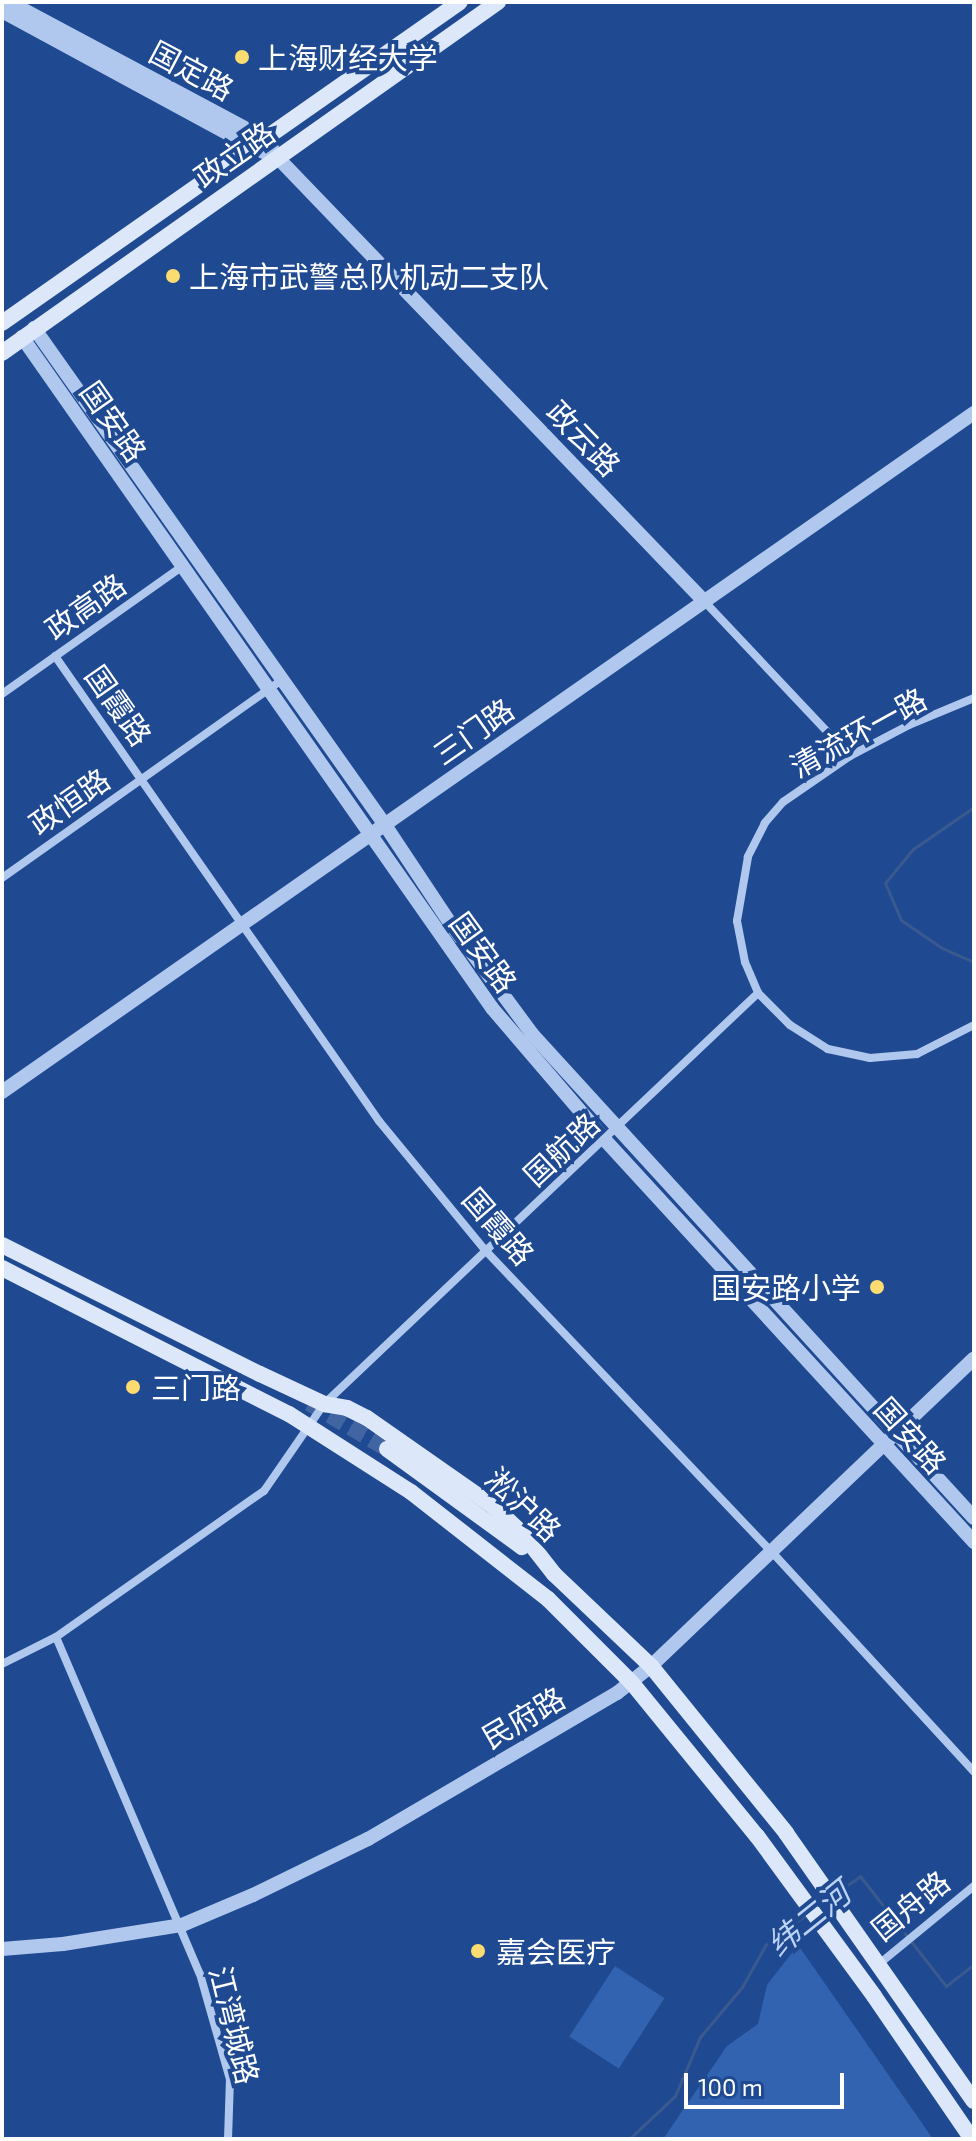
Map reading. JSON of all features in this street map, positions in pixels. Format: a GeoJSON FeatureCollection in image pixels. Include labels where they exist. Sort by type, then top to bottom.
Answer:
{"type":"FeatureCollection","features":[{"type":"Feature","properties":{"kind":"main road","name":"政立路"},"geometry":{"type":"LineString","coordinates":[[2,323],[460,2]]}},
{"type":"Feature","properties":{"kind":"main road","name":"政立路"},"geometry":{"type":"LineString","coordinates":[[2,353],[498,2]]}},
{"type":"Feature","properties":{"kind":"main road","name":"淞沪路"},"geometry":{"type":"LineString","coordinates":[[2,1245],[324,1404],[347,1408],[367,1418],[436,1464],[522,1533],[554,1574],[651,1666],[841,1909],[974,2101]]}},
{"type":"Feature","properties":{"kind":"main road","name":"淞沪路"},"geometry":{"type":"LineString","coordinates":[[2,1268],[229,1381],[310,1427],[411,1492],[548,1599],[632,1683],[799,1894],[972,2139]]}},
{"type":"Feature","properties":{"kind":"main road"},"geometry":{"type":"LineString","coordinates":[[548,1599],[511,1561],[382,1456],[492,1523],[554,1574]]}},
{"type":"Feature","properties":{"kind":"street","name":"国定路"},"geometry":{"type":"LineString","coordinates":[[9,2],[260,144],[278,158]]}},
{"type":"Feature","properties":{"kind":"street","name":"国定路"},"geometry":{"type":"LineString","coordinates":[[2,11],[260,144]]}},
{"type":"Feature","properties":{"kind":"street","name":"政云路"},"geometry":{"type":"LineString","coordinates":[[278,158],[850,756]]}},
{"type":"Feature","properties":{"kind":"street","name":"国安路"},"geometry":{"type":"LineString","coordinates":[[28,333],[189,562],[385,825],[450,923],[532,1034],[974,1518]]}},
{"type":"Feature","properties":{"kind":"street","name":"三门路"},"geometry":{"type":"LineString","coordinates":[[2,1092],[974,413]]}},
{"type":"Feature","properties":{"kind":"street","name":"国安路"},"geometry":{"type":"LineString","coordinates":[[189,562],[267,690],[492,1008],[605,1140],[974,1542]]}},
{"type":"Feature","properties":{"kind":"street","name":"政高路"},"geometry":{"type":"LineString","coordinates":[[2,694],[189,562]]}},
{"type":"Feature","properties":{"kind":"street","name":"国霞路"},"geometry":{"type":"LineString","coordinates":[[55,656],[379,1121],[487,1252],[771,1551],[974,1772]]}},
{"type":"Feature","properties":{"kind":"street","name":"政恒路"},"geometry":{"type":"LineString","coordinates":[[2,878],[280,681]]}},
{"type":"Feature","properties":{"kind":"street","name":"清流环一路"},"geometry":{"type":"LineString","coordinates":[[974,698],[909,725],[850,756],[783,802],[765,823],[748,857],[737,921],[739,942],[758,993],[779,1016],[815,1042],[856,1057],[917,1054],[974,1025]]}},
{"type":"Feature","properties":{"kind":"street","name":"国航路"},"geometry":{"type":"LineString","coordinates":[[2,1664],[56,1637],[264,1491],[324,1404],[758,993]]}},
{"type":"Feature","properties":{"kind":"street","name":"民府路"},"geometry":{"type":"LineString","coordinates":[[2,1949],[63,1944],[182,1925],[253,1895],[368,1839],[632,1683],[974,1358]]}},
{"type":"Feature","properties":{"kind":"street","name":"江湾城路"},"geometry":{"type":"LineString","coordinates":[[56,1637],[182,1925],[200,1974],[230,2079],[228,2139]]}},
{"type":"Feature","properties":{"kind":"street","name":"国舟路"},"geometry":{"type":"LineString","coordinates":[[878,1964],[974,1886]]}},
{"type":"Feature","properties":{"kind":"street"},"geometry":{"type":"LineString","coordinates":[[860,1977],[878,1964]]}},
{"type":"Feature","properties":{"kind":"shaded area"},"geometry":{"type":"Polygon","coordinates":[[[798,1945],[933,2139],[663,2139],[727,2046],[758,2024],[767,1985],[798,1945]]]}},
{"type":"Feature","properties":{"kind":"shaded area"},"geometry":{"type":"Polygon","coordinates":[[[615,1966],[664,1998],[619,2069],[569,2036],[615,1966]]]}},
{"type":"Feature","properties":{"kind":"waterway"},"geometry":{"type":"LineString","coordinates":[[974,807],[913,849],[885,883],[901,920],[942,948],[974,962]]}},
{"type":"Feature","properties":{"kind":"waterway","name":"纬二河"},"geometry":{"type":"LineString","coordinates":[[836,1893],[860,1876],[946,1986],[974,1964]]}},
{"type":"Feature","properties":{"kind":"waterway","name":"纬二河"},"geometry":{"type":"LineString","coordinates":[[629,2139],[675,2096],[700,2037],[742,1987],[766,1944],[807,1914]]}},
{"type":"Feature","properties":{"kind":"tunnel"},"geometry":{"type":"LineString","coordinates":[[309,1403],[387,1449]]}},
{"type":"Feature","properties":{"kind":"place","name":"上海财经大学"},"geometry":{"type":"Point","coordinates":[242,57]}},
{"type":"Feature","properties":{"kind":"place","name":"上海市武警总队机动二支队"},"geometry":{"type":"Point","coordinates":[173,276]}},
{"type":"Feature","properties":{"kind":"place","name":"国安路小学"},"geometry":{"type":"Point","coordinates":[877,1287]}},
{"type":"Feature","properties":{"kind":"place","name":"三门路"},"geometry":{"type":"Point","coordinates":[133,1387]}},
{"type":"Feature","properties":{"kind":"place","name":"嘉会医疗"},"geometry":{"type":"Point","coordinates":[478,1951]}}]}
